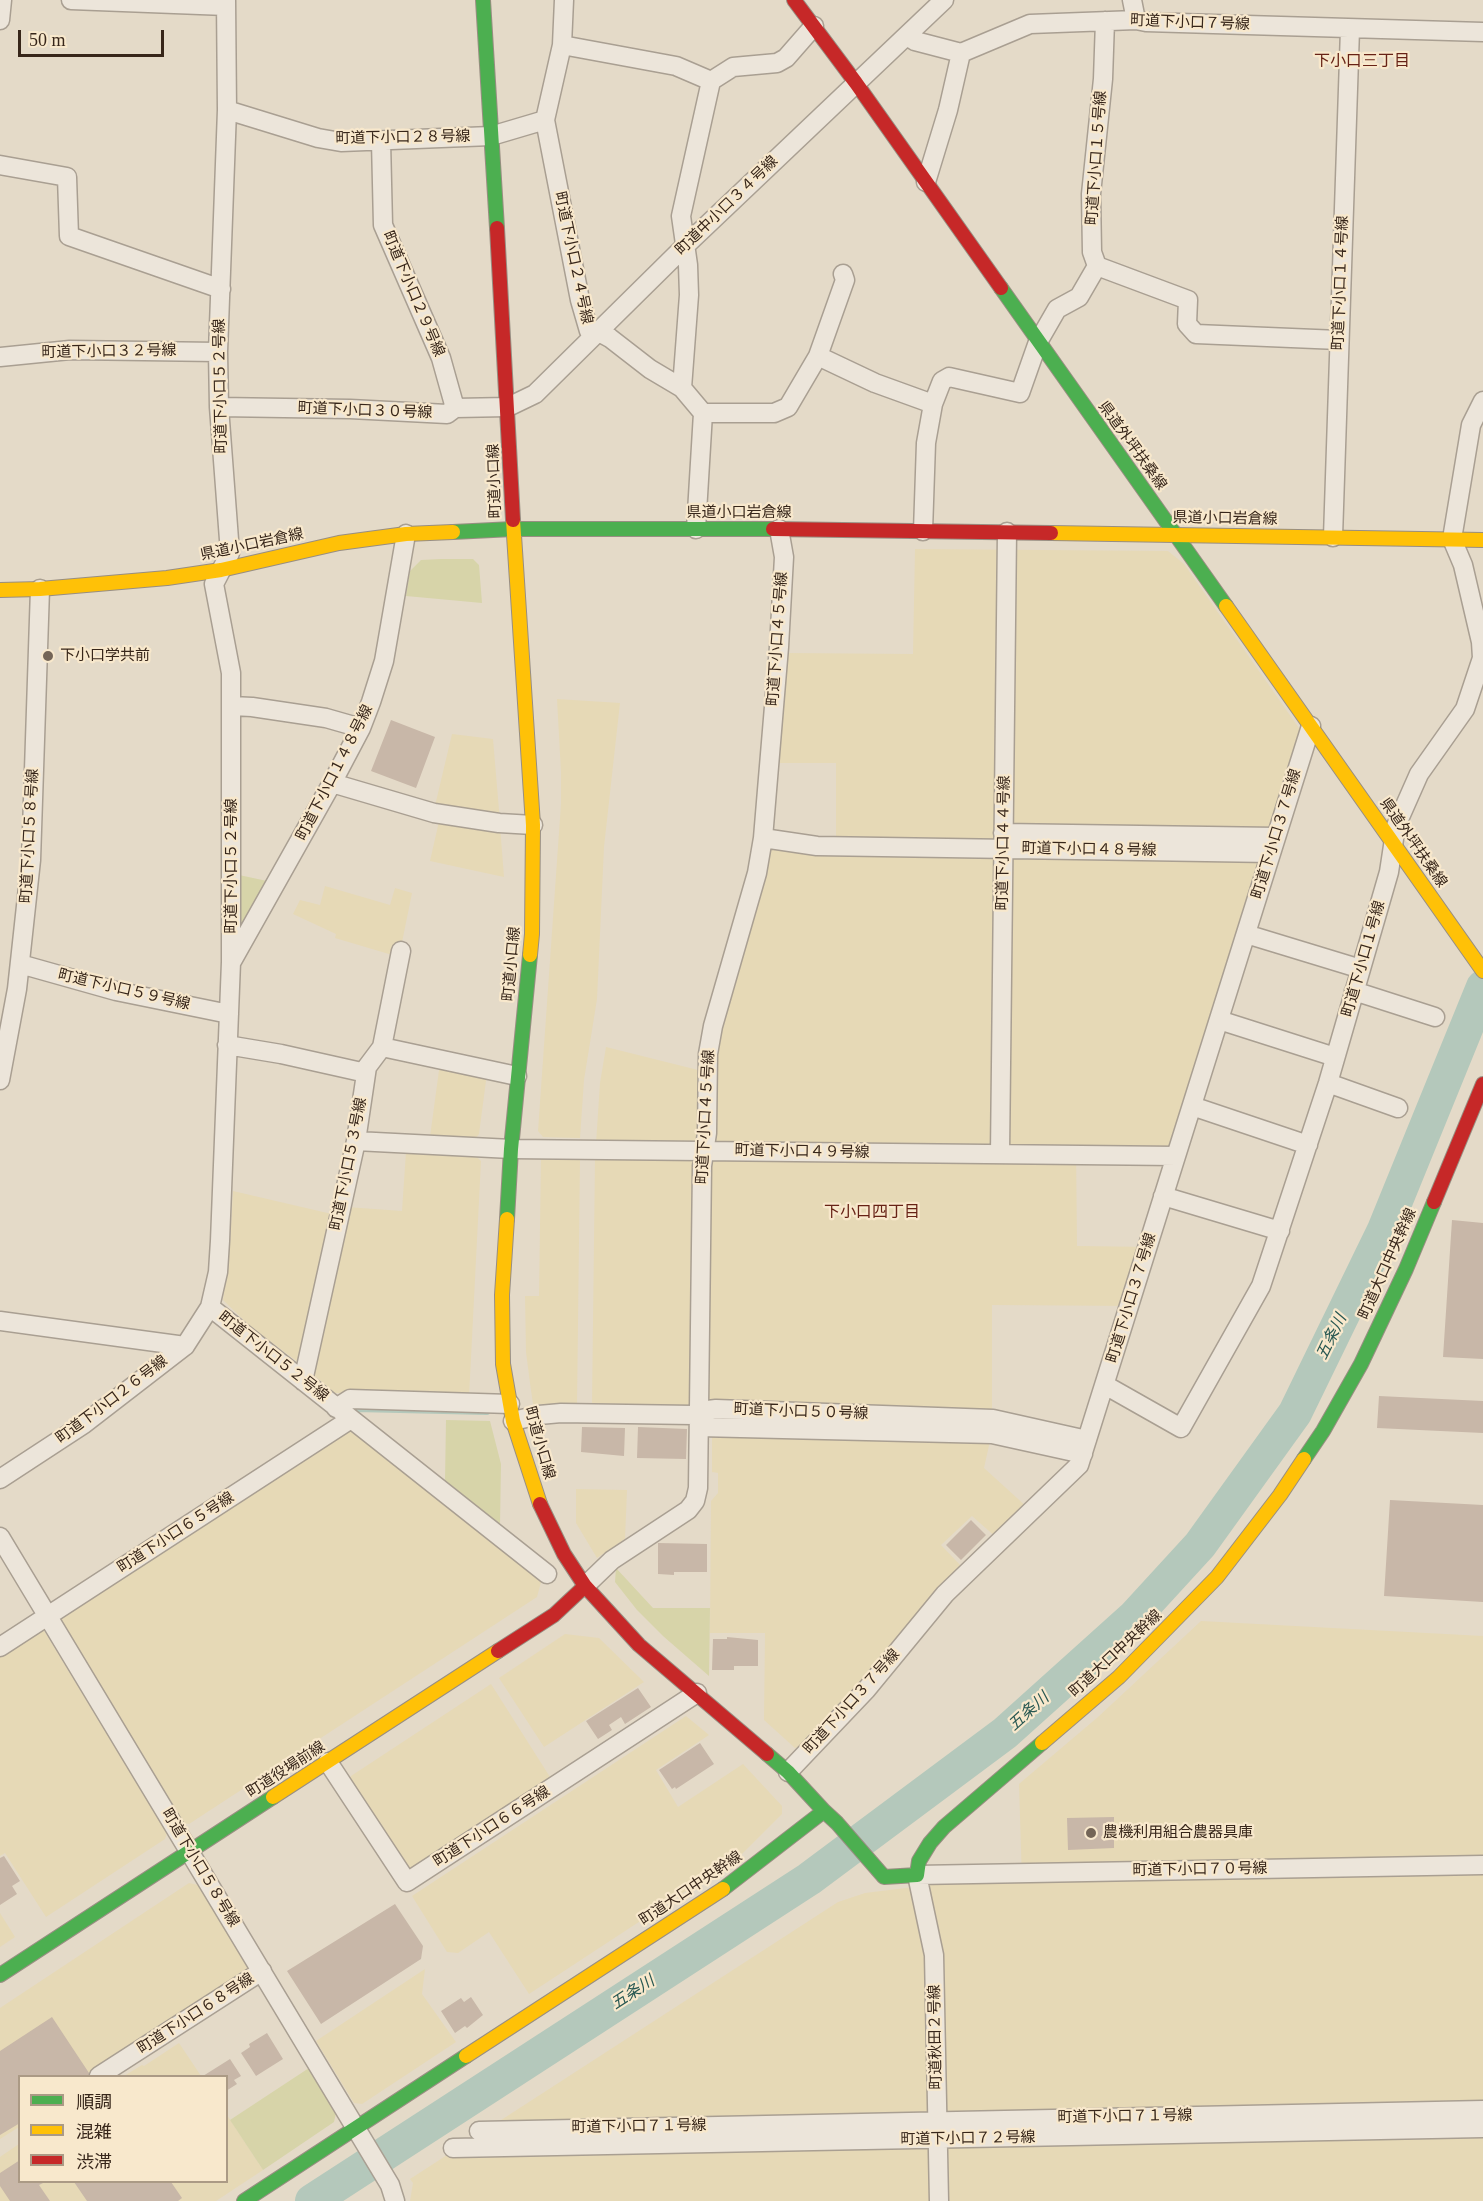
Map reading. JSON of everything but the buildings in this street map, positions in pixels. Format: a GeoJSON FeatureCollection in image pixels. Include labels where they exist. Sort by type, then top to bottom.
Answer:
{"type":"FeatureCollection","features":[{"type":"Feature","properties":{"kind":"street"},"geometry":{"type":"LineString","coordinates":[[0,20],[2,0]]}},
{"type":"Feature","properties":{"kind":"street"},"geometry":{"type":"LineString","coordinates":[[71,0],[226,3]]}},
{"type":"Feature","properties":{"kind":"street","name":"町道小口線"},"geometry":{"type":"LineString","coordinates":[[483,0],[508,407],[513,529],[533,825],[532,934],[510,1149],[501,1324],[503,1364],[512,1412],[540,1503],[564,1554],[585,1586],[639,1645],[788,1772],[824,1811]]}},
{"type":"Feature","properties":{"kind":"street","name":"町道下小口２４号線"},"geometry":{"type":"LineString","coordinates":[[564,0],[561,45],[545,120],[580,300],[589,331],[599,332],[610,338],[650,369],[682,388],[703,413]]}},
{"type":"Feature","properties":{"kind":"street","name":"県道外坪扶桑線"},"geometry":{"type":"LineString","coordinates":[[794,0],[856,83],[1483,971]]}},
{"type":"Feature","properties":{"kind":"street","name":"町道中小口３４号線"},"geometry":{"type":"LineString","coordinates":[[508,407],[535,394],[686,245],[944,0]]}},
{"type":"Feature","properties":{"kind":"street"},"geometry":{"type":"LineString","coordinates":[[1132,0],[1136,20]]}},
{"type":"Feature","properties":{"kind":"street","name":"町道下小口５２号線"},"geometry":{"type":"LineString","coordinates":[[226,3],[227,110],[218,352],[219,407],[230,553],[214,584],[228,650],[232,706],[231,962],[220,1241],[218,1272],[210,1307],[547,1575]]}},
{"type":"Feature","properties":{"kind":"street","name":"町道下小口７号線"},"geometry":{"type":"LineString","coordinates":[[961,52],[1030,24],[1105,21],[1136,20],[1483,32]]}},
{"type":"Feature","properties":{"kind":"street","name":"町道下小口１５号線"},"geometry":{"type":"LineString","coordinates":[[1097,266],[1092,252],[1091,194],[1103,79],[1105,21]]}},
{"type":"Feature","properties":{"kind":"street"},"geometry":{"type":"LineString","coordinates":[[682,388],[689,295],[686,245],[681,216],[711,81],[733,67],[777,63],[786,58],[814,26]]}},
{"type":"Feature","properties":{"kind":"street","name":"町道下小口１４号線"},"geometry":{"type":"LineString","coordinates":[[1333,537],[1350,29]]}},
{"type":"Feature","properties":{"kind":"street"},"geometry":{"type":"LineString","coordinates":[[907,36],[915,41],[961,52],[948,110],[926,182]]}},
{"type":"Feature","properties":{"kind":"street"},"geometry":{"type":"LineString","coordinates":[[561,45],[676,66],[711,81]]}},
{"type":"Feature","properties":{"kind":"street","name":"町道下小口２８号線"},"geometry":{"type":"LineString","coordinates":[[227,110],[318,138],[341,142],[490,136],[545,120]]}},
{"type":"Feature","properties":{"kind":"street","name":"町道下小口２９号線"},"geometry":{"type":"LineString","coordinates":[[381,141],[383,225],[441,358],[455,408]]}},
{"type":"Feature","properties":{"kind":"street"},"geometry":{"type":"LineString","coordinates":[[0,165],[67,177],[69,236],[221,289]]}},
{"type":"Feature","properties":{"kind":"street"},"geometry":{"type":"LineString","coordinates":[[923,531],[926,443],[933,404],[942,381],[949,377],[1020,393],[1038,342],[1057,309],[1079,297],[1097,266],[1188,300],[1187,324],[1196,334],[1340,340]]}},
{"type":"Feature","properties":{"kind":"street"},"geometry":{"type":"LineString","coordinates":[[696,529],[703,413],[774,414],[788,407],[818,356],[845,280],[843,274]]}},
{"type":"Feature","properties":{"kind":"street","name":"町道下小口３２号線"},"geometry":{"type":"LineString","coordinates":[[0,357],[70,350],[218,352]]}},
{"type":"Feature","properties":{"kind":"street"},"geometry":{"type":"LineString","coordinates":[[818,356],[875,383],[933,404]]}},
{"type":"Feature","properties":{"kind":"street"},"geometry":{"type":"LineString","coordinates":[[1452,539],[1476,437],[1471,425],[1483,401]]}},
{"type":"Feature","properties":{"kind":"street","name":"町道下小口３０号線"},"geometry":{"type":"LineString","coordinates":[[219,407],[350,409],[447,414],[455,408],[508,407]]}},
{"type":"Feature","properties":{"kind":"street","name":"県道小口岩倉線"},"geometry":{"type":"LineString","coordinates":[[0,590],[40,589],[167,578],[221,570],[339,543],[406,534],[513,529],[779,529],[1483,540]]}},
{"type":"Feature","properties":{"kind":"street","name":"町道下小口４５号線"},"geometry":{"type":"LineString","coordinates":[[585,1586],[612,1560],[688,1510],[698,1488],[702,1166],[710,1045],[757,873],[763,838],[784,557],[779,529]]}},
{"type":"Feature","properties":{"kind":"street","name":"町道下小口４４号線"},"geometry":{"type":"LineString","coordinates":[[1000,1154],[1007,532]]}},
{"type":"Feature","properties":{"kind":"street","name":"町道下小口１４８号線"},"geometry":{"type":"LineString","coordinates":[[231,962],[361,728],[384,661],[406,534]]}},
{"type":"Feature","properties":{"kind":"street","name":"町道下小口１号線"},"geometry":{"type":"LineString","coordinates":[[1105,1385],[1181,1428],[1261,1286],[1328,1083],[1389,872],[1396,826],[1419,774],[1465,709],[1482,658],[1481,642],[1463,565],[1452,539]]}},
{"type":"Feature","properties":{"kind":"street","name":"町道下小口５８号線"},"geometry":{"type":"LineString","coordinates":[[0,1080],[20,964],[32,860],[40,589]]}},
{"type":"Feature","properties":{"kind":"street"},"geometry":{"type":"LineString","coordinates":[[232,706],[326,718],[361,728]]}},
{"type":"Feature","properties":{"kind":"street","name":"町道下小口３７号線"},"geometry":{"type":"LineString","coordinates":[[788,1772],[866,1690],[945,1594],[1079,1465],[1311,726]]}},
{"type":"Feature","properties":{"kind":"street"},"geometry":{"type":"LineString","coordinates":[[332,783],[434,813],[499,823],[533,825]]}},
{"type":"Feature","properties":{"kind":"street","name":"町道下小口４８号線"},"geometry":{"type":"LineString","coordinates":[[763,838],[817,846],[1004,841],[1274,845]]}},
{"type":"Feature","properties":{"kind":"street"},"geometry":{"type":"LineString","coordinates":[[1246,934],[1361,969]]}},
{"type":"Feature","properties":{"kind":"street","name":"町道下小口５３号線"},"geometry":{"type":"LineString","coordinates":[[303,1381],[356,1141],[367,1067],[382,1047],[400,951]]}},
{"type":"Feature","properties":{"kind":"street","name":"町道下小口５９号線"},"geometry":{"type":"LineString","coordinates":[[20,964],[116,991],[229,1014]]}},
{"type":"Feature","properties":{"kind":"street"},"geometry":{"type":"LineString","coordinates":[[1354,991],[1435,1017]]}},
{"type":"Feature","properties":{"kind":"street"},"geometry":{"type":"LineString","coordinates":[[1219,1020],[1335,1057]]}},
{"type":"Feature","properties":{"kind":"street"},"geometry":{"type":"LineString","coordinates":[[227,1045],[281,1054],[366,1073]]}},
{"type":"Feature","properties":{"kind":"street"},"geometry":{"type":"LineString","coordinates":[[382,1047],[517,1076]]}},
{"type":"Feature","properties":{"kind":"street"},"geometry":{"type":"LineString","coordinates":[[1328,1083],[1398,1108]]}},
{"type":"Feature","properties":{"kind":"street","name":"町道大口中央幹線"},"geometry":{"type":"LineString","coordinates":[[917,1875],[919,1861],[930,1843],[944,1827],[1119,1677],[1151,1646],[1217,1577],[1280,1495],[1323,1431],[1361,1364],[1402,1277],[1483,1084]]}},
{"type":"Feature","properties":{"kind":"street"},"geometry":{"type":"LineString","coordinates":[[1192,1106],[1308,1145]]}},
{"type":"Feature","properties":{"kind":"street","name":"町道下小口４９号線"},"geometry":{"type":"LineString","coordinates":[[356,1141],[510,1149],[1176,1156]]}},
{"type":"Feature","properties":{"kind":"street"},"geometry":{"type":"LineString","coordinates":[[1163,1196],[1280,1231]]}},
{"type":"Feature","properties":{"kind":"street","name":"町道下小口２６号線"},"geometry":{"type":"LineString","coordinates":[[0,1479],[84,1424],[185,1346],[210,1307]]}},
{"type":"Feature","properties":{"kind":"street"},"geometry":{"type":"LineString","coordinates":[[0,1321],[185,1346]]}},
{"type":"Feature","properties":{"kind":"street","name":"町道下小口５０号線"},"geometry":{"type":"LineString","coordinates":[[336,1408],[350,1399],[539,1415],[561,1413],[693,1415],[699,1419],[716,1409],[993,1419],[1085,1447]]}},
{"type":"Feature","properties":{"kind":"street","name":"町道下小口６５号線"},"geometry":{"type":"LineString","coordinates":[[0,1647],[351,1419]]}},
{"type":"Feature","properties":{"kind":"street"},"geometry":{"type":"LineString","coordinates":[[699,1419],[992,1434],[1085,1447]]}},
{"type":"Feature","properties":{"kind":"street","name":"町道下小口５８号線"},"geometry":{"type":"LineString","coordinates":[[0,1537],[262,1971],[392,2193]]}},
{"type":"Feature","properties":{"kind":"street","name":"町道役場前線"},"geometry":{"type":"LineString","coordinates":[[0,1975],[554,1615],[585,1586]]}},
{"type":"Feature","properties":{"kind":"street","name":"町道下小口６６号線"},"geometry":{"type":"LineString","coordinates":[[328,1762],[407,1882],[697,1693]]}},
{"type":"Feature","properties":{"kind":"street"},"geometry":{"type":"LineString","coordinates":[[824,1811],[884,1877],[917,1875]]}},
{"type":"Feature","properties":{"kind":"street","name":"町道大口中央幹線"},"geometry":{"type":"LineString","coordinates":[[244,2201],[358,2134],[718,1892],[824,1811]]}},
{"type":"Feature","properties":{"kind":"street","name":"町道下小口７０号線"},"geometry":{"type":"LineString","coordinates":[[917,1875],[1483,1865]]}},
{"type":"Feature","properties":{"kind":"street","name":"町道秋田２号線"},"geometry":{"type":"LineString","coordinates":[[917,1875],[934,1955],[939,2201]]}},
{"type":"Feature","properties":{"kind":"street","name":"町道下小口６８号線"},"geometry":{"type":"LineString","coordinates":[[101,2075],[262,1971]]}},
{"type":"Feature","properties":{"kind":"street","name":"町道下小口７１号線"},"geometry":{"type":"LineString","coordinates":[[479,2131],[1483,2110]]}},
{"type":"Feature","properties":{"kind":"street","name":"町道下小口７２号線"},"geometry":{"type":"LineString","coordinates":[[453,2148],[1483,2128]]}},
{"type":"Feature","properties":{"kind":"shaded area"},"geometry":{"type":"Polygon","coordinates":[[[915,549],[1168,551],[1184,564],[1301,731],[1174,1140],[1167,1147],[1076,1146],[1077,1246],[1155,1247],[1137,1306],[992,1305],[992,1411],[592,1405],[595,1159],[600,1083],[606,1047],[718,1075],[718,1054],[722,1029],[761,892],[771,847],[836,849],[836,763],[776,763],[786,653],[913,654],[915,549]]]}},
{"type":"Feature","properties":{"kind":"shaded area"},"geometry":{"type":"Polygon","coordinates":[[[473,559],[479,565],[482,603],[406,596],[410,571],[421,560],[473,559]]]}},
{"type":"Feature","properties":{"kind":"shaded area"},"geometry":{"type":"Polygon","coordinates":[[[557,699],[620,703],[604,847],[597,999],[584,1080],[580,1138],[543,1137],[538,1131],[561,804],[557,699]]]}},
{"type":"Feature","properties":{"kind":"shaded area"},"geometry":{"type":"Polygon","coordinates":[[[452,734],[493,739],[500,822],[434,810],[452,734]]]}},
{"type":"Feature","properties":{"kind":"shaded area"},"geometry":{"type":"Polygon","coordinates":[[[440,817],[500,826],[504,877],[430,861],[440,817]]]}},
{"type":"Feature","properties":{"kind":"shaded area"},"geometry":{"type":"Polygon","coordinates":[[[239,875],[267,881],[242,925],[239,924],[239,875]]]}},
{"type":"Feature","properties":{"kind":"shaded area"},"geometry":{"type":"Polygon","coordinates":[[[325,886],[390,905],[395,888],[412,893],[399,957],[335,938],[336,934],[293,914],[300,900],[320,905],[325,886]]]}},
{"type":"Feature","properties":{"kind":"shaded area"},"geometry":{"type":"Polygon","coordinates":[[[440,1063],[487,1073],[479,1134],[475,1139],[430,1137],[440,1063]]]}},
{"type":"Feature","properties":{"kind":"shaded area"},"geometry":{"type":"Polygon","coordinates":[[[406,1152],[476,1156],[481,1161],[469,1397],[335,1393],[310,1372],[346,1207],[402,1211],[406,1152]]]}},
{"type":"Feature","properties":{"kind":"shaded area"},"geometry":{"type":"Polygon","coordinates":[[[541,1158],[580,1158],[577,1405],[533,1404],[526,1352],[525,1296],[539,1296],[541,1158]]]}},
{"type":"Feature","properties":{"kind":"shaded area"},"geometry":{"type":"Polygon","coordinates":[[[233,1191],[336,1215],[303,1366],[250,1326],[223,1300],[230,1244],[233,1191]]]}},
{"type":"Feature","properties":{"kind":"shaded area"},"geometry":{"type":"Polygon","coordinates":[[[446,1420],[490,1421],[501,1464],[500,1525],[445,1481],[446,1420]]]}},
{"type":"Feature","properties":{"kind":"shaded area"},"geometry":{"type":"Polygon","coordinates":[[[346,1427],[541,1582],[537,1597],[189,1824],[183,1823],[59,1616],[346,1427]]]}},
{"type":"Feature","properties":{"kind":"shaded area"},"geometry":{"type":"Polygon","coordinates":[[[712,1434],[990,1441],[984,1468],[1028,1508],[997,1538],[972,1516],[941,1545],[963,1568],[871,1676],[809,1741],[799,1747],[795,1748],[764,1720],[765,1633],[710,1633],[711,1501],[718,1493],[718,1473],[712,1472],[712,1434]]]}},
{"type":"Feature","properties":{"kind":"shaded area"},"geometry":{"type":"Polygon","coordinates":[[[576,1489],[627,1490],[625,1539],[597,1558],[576,1523],[576,1489]]]}},
{"type":"Feature","properties":{"kind":"shaded area"},"geometry":{"type":"Polygon","coordinates":[[[616,1568],[653,1608],[710,1608],[709,1676],[637,1610],[615,1582],[616,1568]]]}},
{"type":"Feature","properties":{"kind":"shaded area"},"geometry":{"type":"Polygon","coordinates":[[[1201,1621],[1483,1636],[1483,2201],[410,2201],[413,2183],[410,2179],[838,1902],[865,1893],[955,1882],[1022,1881],[1019,1784],[1098,1717],[1201,1621]]]}},
{"type":"Feature","properties":{"kind":"shaded area"},"geometry":{"type":"Polygon","coordinates":[[[40,1624],[167,1833],[165,1839],[46,1917],[5,1853],[0,1856],[0,1650],[40,1624]]]}},
{"type":"Feature","properties":{"kind":"shaded area"},"geometry":{"type":"Polygon","coordinates":[[[565,1634],[599,1638],[644,1682],[544,1747],[499,1678],[565,1634]]]}},
{"type":"Feature","properties":{"kind":"shaded area"},"geometry":{"type":"Polygon","coordinates":[[[491,1684],[550,1777],[411,1869],[404,1868],[349,1784],[351,1776],[491,1684]]]}},
{"type":"Feature","properties":{"kind":"shaded area"},"geometry":{"type":"Polygon","coordinates":[[[686,1716],[709,1735],[656,1770],[678,1807],[743,1764],[782,1806],[782,1814],[741,1855],[529,1994],[489,1932],[458,1953],[447,1952],[412,1896],[686,1716]]]}},
{"type":"Feature","properties":{"kind":"shaded area"},"geometry":{"type":"Polygon","coordinates":[[[189,1883],[198,1885],[252,1972],[98,2075],[18,2075],[18,2128],[0,2139],[0,2008],[189,1883]]]}},
{"type":"Feature","properties":{"kind":"shaded area"},"geometry":{"type":"Polygon","coordinates":[[[0,1913],[15,1937],[0,1947],[0,1913]]]}},
{"type":"Feature","properties":{"kind":"shaded area"},"geometry":{"type":"Polygon","coordinates":[[[425,1969],[422,1994],[456,2042],[362,2104],[354,2103],[316,2041],[425,1969]]]}},
{"type":"Feature","properties":{"kind":"shaded area"},"geometry":{"type":"Polygon","coordinates":[[[179,2043],[200,2075],[126,2075],[179,2043]]]}},
{"type":"Feature","properties":{"kind":"shaded area"},"geometry":{"type":"Polygon","coordinates":[[[309,2068],[336,2113],[334,2122],[263,2170],[230,2120],[309,2068]]]}},
{"type":"Feature","properties":{"kind":"shaded area"},"geometry":{"type":"Polygon","coordinates":[[[228,2117],[263,2170],[216,2201],[0,2201],[0,2157],[18,2145],[18,2183],[228,2183],[228,2117]]]}},
{"type":"Feature","properties":{"kind":"waterway","name":"五条川"},"geometry":{"type":"LineString","coordinates":[[312,2201],[809,1879],[1005,1733],[1134,1617],[1200,1545],[1295,1413],[1384,1230],[1483,987]]}},
{"type":"Feature","properties":{"kind":"waterway"},"geometry":{"type":"LineString","coordinates":[[348,1414],[356,1409],[487,1412]]}},
{"type":"Feature","properties":{"kind":"traffic: fast"},"geometry":{"type":"LineString","coordinates":[[483,0],[497,228]]}},
{"type":"Feature","properties":{"kind":"traffic: fast"},"geometry":{"type":"LineString","coordinates":[[1001,288],[1226,606]]}},
{"type":"Feature","properties":{"kind":"traffic: fast"},"geometry":{"type":"LineString","coordinates":[[453,532],[513,529],[773,529]]}},
{"type":"Feature","properties":{"kind":"traffic: fast"},"geometry":{"type":"LineString","coordinates":[[507,1219],[511,1149],[530,955]]}},
{"type":"Feature","properties":{"kind":"traffic: fast"},"geometry":{"type":"LineString","coordinates":[[1304,1459],[1323,1431],[1361,1364],[1406,1269],[1434,1202]]}},
{"type":"Feature","properties":{"kind":"traffic: fast"},"geometry":{"type":"LineString","coordinates":[[723,1889],[824,1811],[884,1877],[917,1875],[919,1861],[930,1843],[944,1827],[1042,1743]]}},
{"type":"Feature","properties":{"kind":"traffic: fast"},"geometry":{"type":"LineString","coordinates":[[767,1754],[788,1772],[824,1811]]}},
{"type":"Feature","properties":{"kind":"traffic: fast"},"geometry":{"type":"LineString","coordinates":[[0,1975],[273,1797]]}},
{"type":"Feature","properties":{"kind":"traffic: fast"},"geometry":{"type":"LineString","coordinates":[[244,2201],[466,2056]]}},
{"type":"Feature","properties":{"kind":"traffic: slow"},"geometry":{"type":"LineString","coordinates":[[513,520],[533,825],[530,955]]}},
{"type":"Feature","properties":{"kind":"traffic: slow"},"geometry":{"type":"LineString","coordinates":[[0,590],[40,589],[167,578],[221,570],[339,543],[406,534],[453,532]]}},
{"type":"Feature","properties":{"kind":"traffic: slow"},"geometry":{"type":"LineString","coordinates":[[1051,533],[1483,540]]}},
{"type":"Feature","properties":{"kind":"traffic: slow"},"geometry":{"type":"LineString","coordinates":[[1226,606],[1483,971]]}},
{"type":"Feature","properties":{"kind":"traffic: slow"},"geometry":{"type":"LineString","coordinates":[[507,1219],[502,1295],[503,1364],[513,1421],[540,1504]]}},
{"type":"Feature","properties":{"kind":"traffic: slow"},"geometry":{"type":"LineString","coordinates":[[1042,1743],[1119,1677],[1217,1577],[1280,1495],[1304,1459]]}},
{"type":"Feature","properties":{"kind":"traffic: slow"},"geometry":{"type":"LineString","coordinates":[[273,1797],[498,1651]]}},
{"type":"Feature","properties":{"kind":"traffic: slow"},"geometry":{"type":"LineString","coordinates":[[466,2056],[723,1889]]}},
{"type":"Feature","properties":{"kind":"traffic: jam"},"geometry":{"type":"LineString","coordinates":[[794,0],[856,83],[1001,288]]}},
{"type":"Feature","properties":{"kind":"traffic: jam"},"geometry":{"type":"LineString","coordinates":[[497,228],[513,520]]}},
{"type":"Feature","properties":{"kind":"traffic: jam"},"geometry":{"type":"LineString","coordinates":[[773,529],[1051,533]]}},
{"type":"Feature","properties":{"kind":"traffic: jam"},"geometry":{"type":"LineString","coordinates":[[1434,1202],[1483,1084]]}},
{"type":"Feature","properties":{"kind":"traffic: jam"},"geometry":{"type":"LineString","coordinates":[[540,1504],[564,1554],[585,1586],[639,1645],[767,1754]]}},
{"type":"Feature","properties":{"kind":"traffic: jam"},"geometry":{"type":"LineString","coordinates":[[498,1651],[554,1615],[585,1586]]}},
{"type":"Feature","properties":{"kind":"place","name":"下小口学共前"},"geometry":{"type":"Point","coordinates":[48,656]}},
{"type":"Feature","properties":{"kind":"place","name":"農機利用組合農器具庫"},"geometry":{"type":"Point","coordinates":[1091,1833]}},
{"type":"Feature","properties":{"kind":"district","name":"下小口三丁目"},"geometry":{"type":"Point","coordinates":[1362,62]}},
{"type":"Feature","properties":{"kind":"district","name":"下小口四丁目"},"geometry":{"type":"Point","coordinates":[872,1213]}}]}
